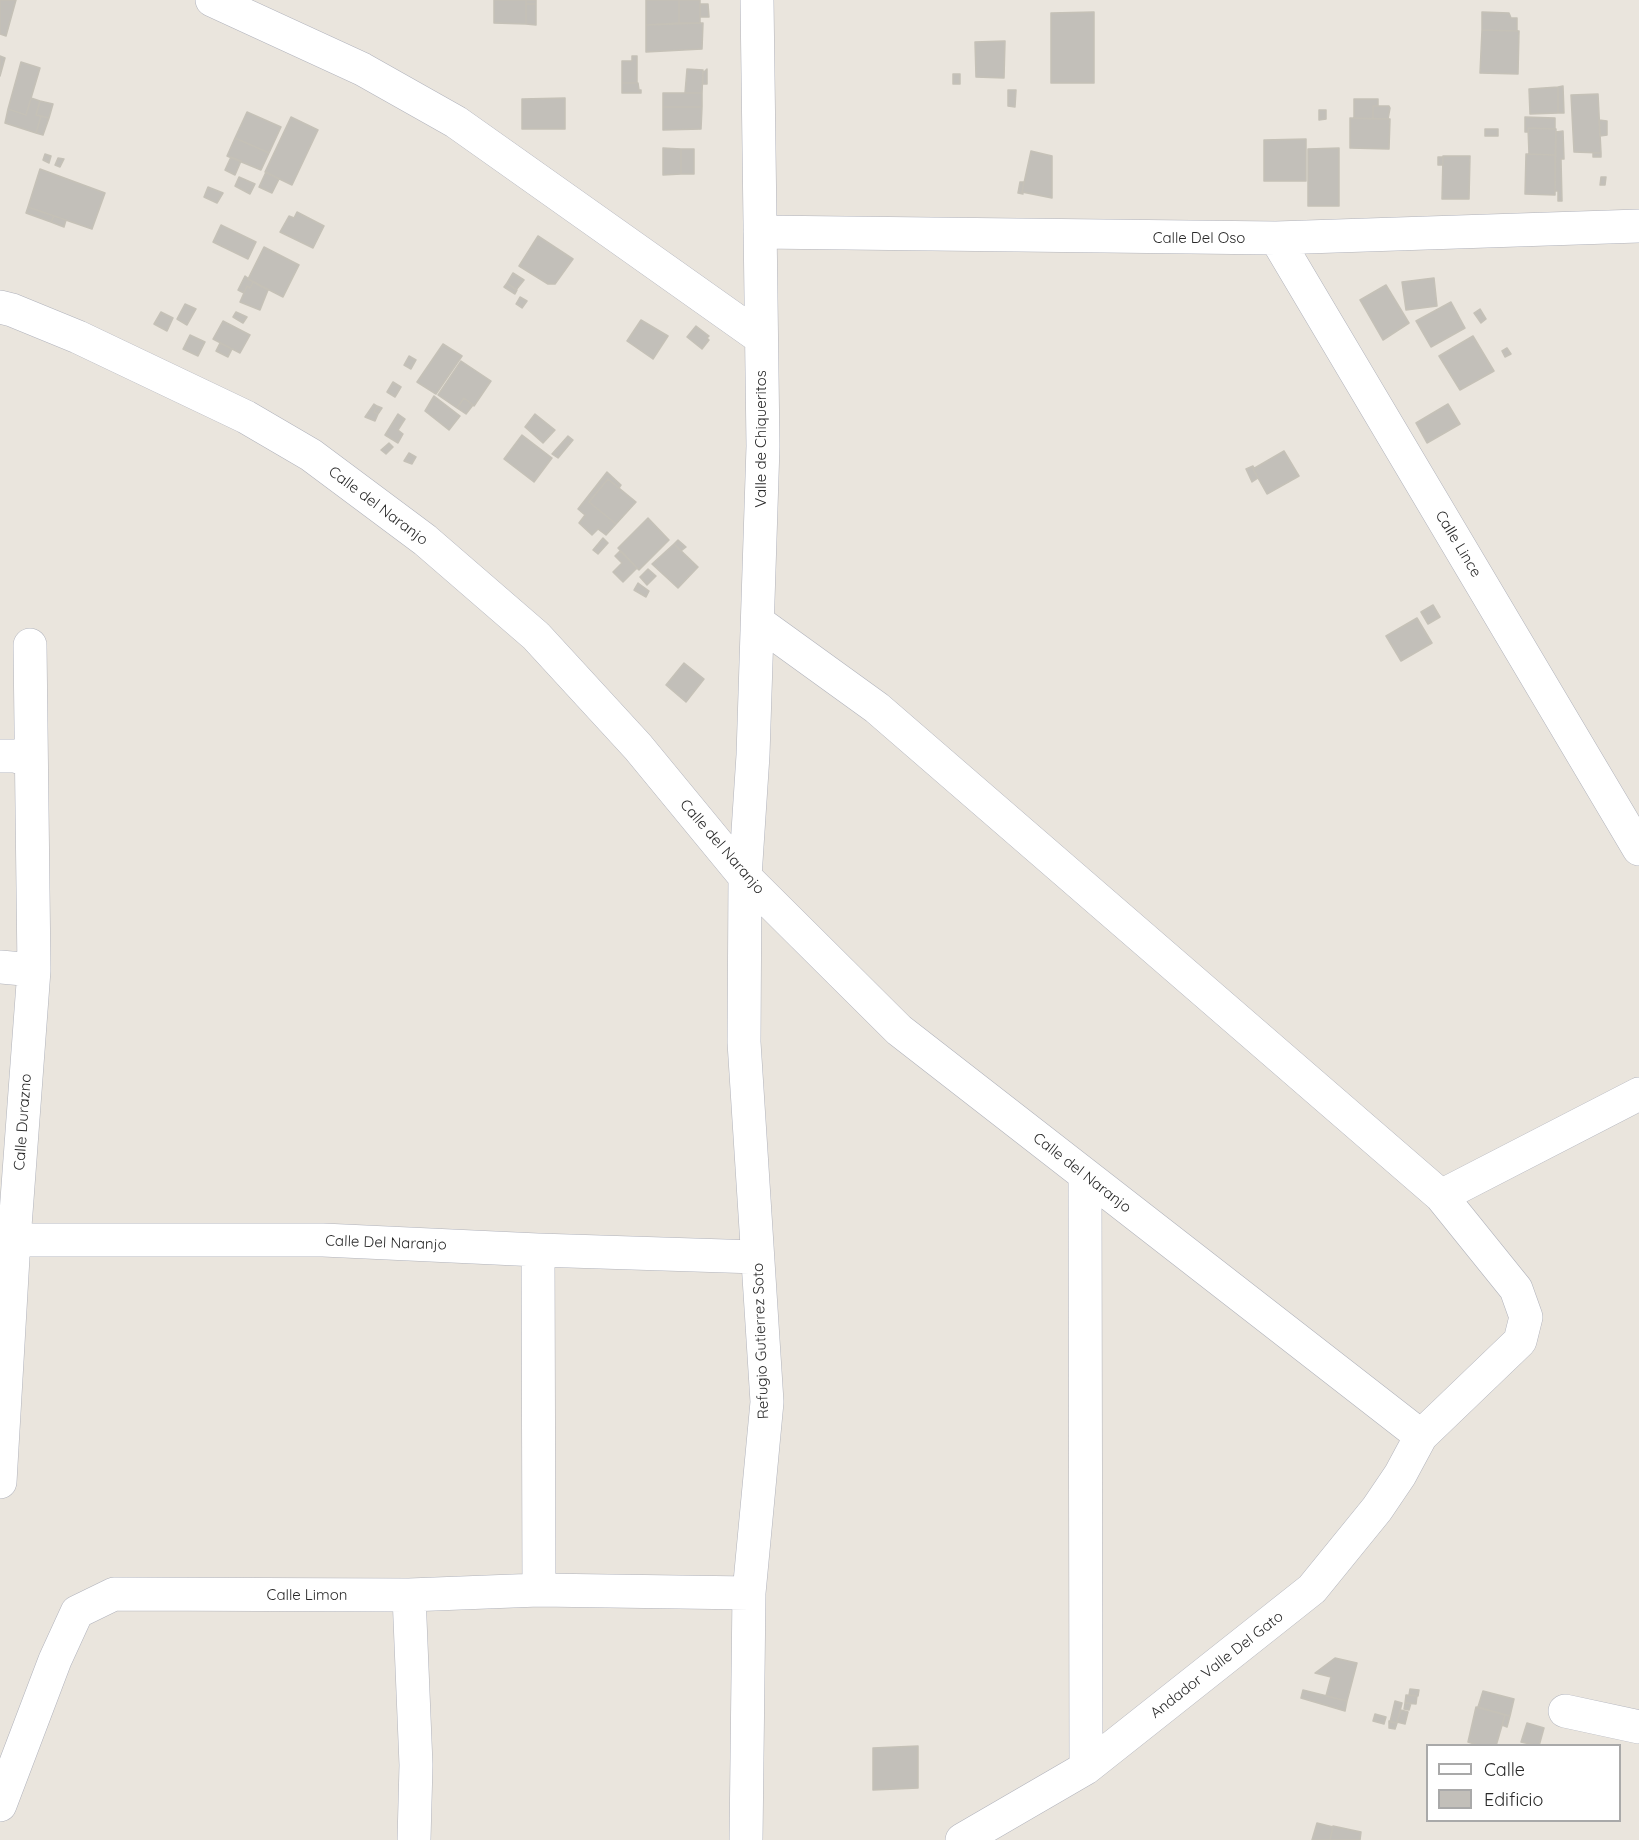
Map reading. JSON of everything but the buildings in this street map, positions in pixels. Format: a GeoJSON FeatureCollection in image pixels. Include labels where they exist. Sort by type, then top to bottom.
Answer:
{"type":"FeatureCollection","features":[{"type":"Feature","properties":{"kind":"street"},"geometry":{"type":"LineString","coordinates":[[212,0],[362,69],[456,122],[761,338]]}},
{"type":"Feature","properties":{"kind":"street","name":"Valle de Chiqueritos"},"geometry":{"type":"LineString","coordinates":[[745,877],[753,755],[763,446],[757,0]]}},
{"type":"Feature","properties":{"kind":"street","name":"Calle Del Oso"},"geometry":{"type":"LineString","coordinates":[[760,232],[1276,238],[1639,226]]}},
{"type":"Feature","properties":{"kind":"street","name":"Calle Lince"},"geometry":{"type":"LineString","coordinates":[[1276,238],[1639,849]]}},
{"type":"Feature","properties":{"kind":"street","name":"Calle del Naranjo"},"geometry":{"type":"LineString","coordinates":[[0,307],[78,337],[246,417],[310,455],[425,540],[536,636],[638,747],[745,877],[899,1030],[1421,1436]]}},
{"type":"Feature","properties":{"kind":"street","name":"Andador Valle Del Gato"},"geometry":{"type":"LineString","coordinates":[[758,622],[878,708],[1441,1196],[1516,1289],[1526,1317],[1520,1341],[1421,1436],[1400,1475],[1377,1509],[1312,1589],[1086,1768],[962,1840]]}},
{"type":"Feature","properties":{"kind":"street","name":"Calle Durazno"},"geometry":{"type":"LineString","coordinates":[[0,1482],[14,1240],[34,970],[15,758],[30,645]]}},
{"type":"Feature","properties":{"kind":"street","name":"Refugio Gutierrez Soto"},"geometry":{"type":"LineString","coordinates":[[745,877],[744,1042],[767,1402],[750,1593],[746,1840]]}},
{"type":"Feature","properties":{"kind":"street"},"geometry":{"type":"LineString","coordinates":[[0,967],[34,970]]}},
{"type":"Feature","properties":{"kind":"street"},"geometry":{"type":"LineString","coordinates":[[1441,1196],[1639,1094]]}},
{"type":"Feature","properties":{"kind":"street"},"geometry":{"type":"LineString","coordinates":[[1085,1176],[1086,1768]]}},
{"type":"Feature","properties":{"kind":"street","name":"Calle Del Naranjo"},"geometry":{"type":"LineString","coordinates":[[14,1240],[323,1240],[758,1257]]}},
{"type":"Feature","properties":{"kind":"street"},"geometry":{"type":"LineString","coordinates":[[538,1250],[539,1590]]}},
{"type":"Feature","properties":{"kind":"street","name":"Calle Limon"},"geometry":{"type":"LineString","coordinates":[[0,1805],[55,1660],[77,1612],[114,1594],[409,1596],[539,1590],[750,1593]]}},
{"type":"Feature","properties":{"kind":"street"},"geometry":{"type":"LineString","coordinates":[[409,1596],[416,1765],[414,1840]]}},
{"type":"Feature","properties":{"kind":"street"},"geometry":{"type":"LineString","coordinates":[[1564,1711],[1639,1727]]}}]}
